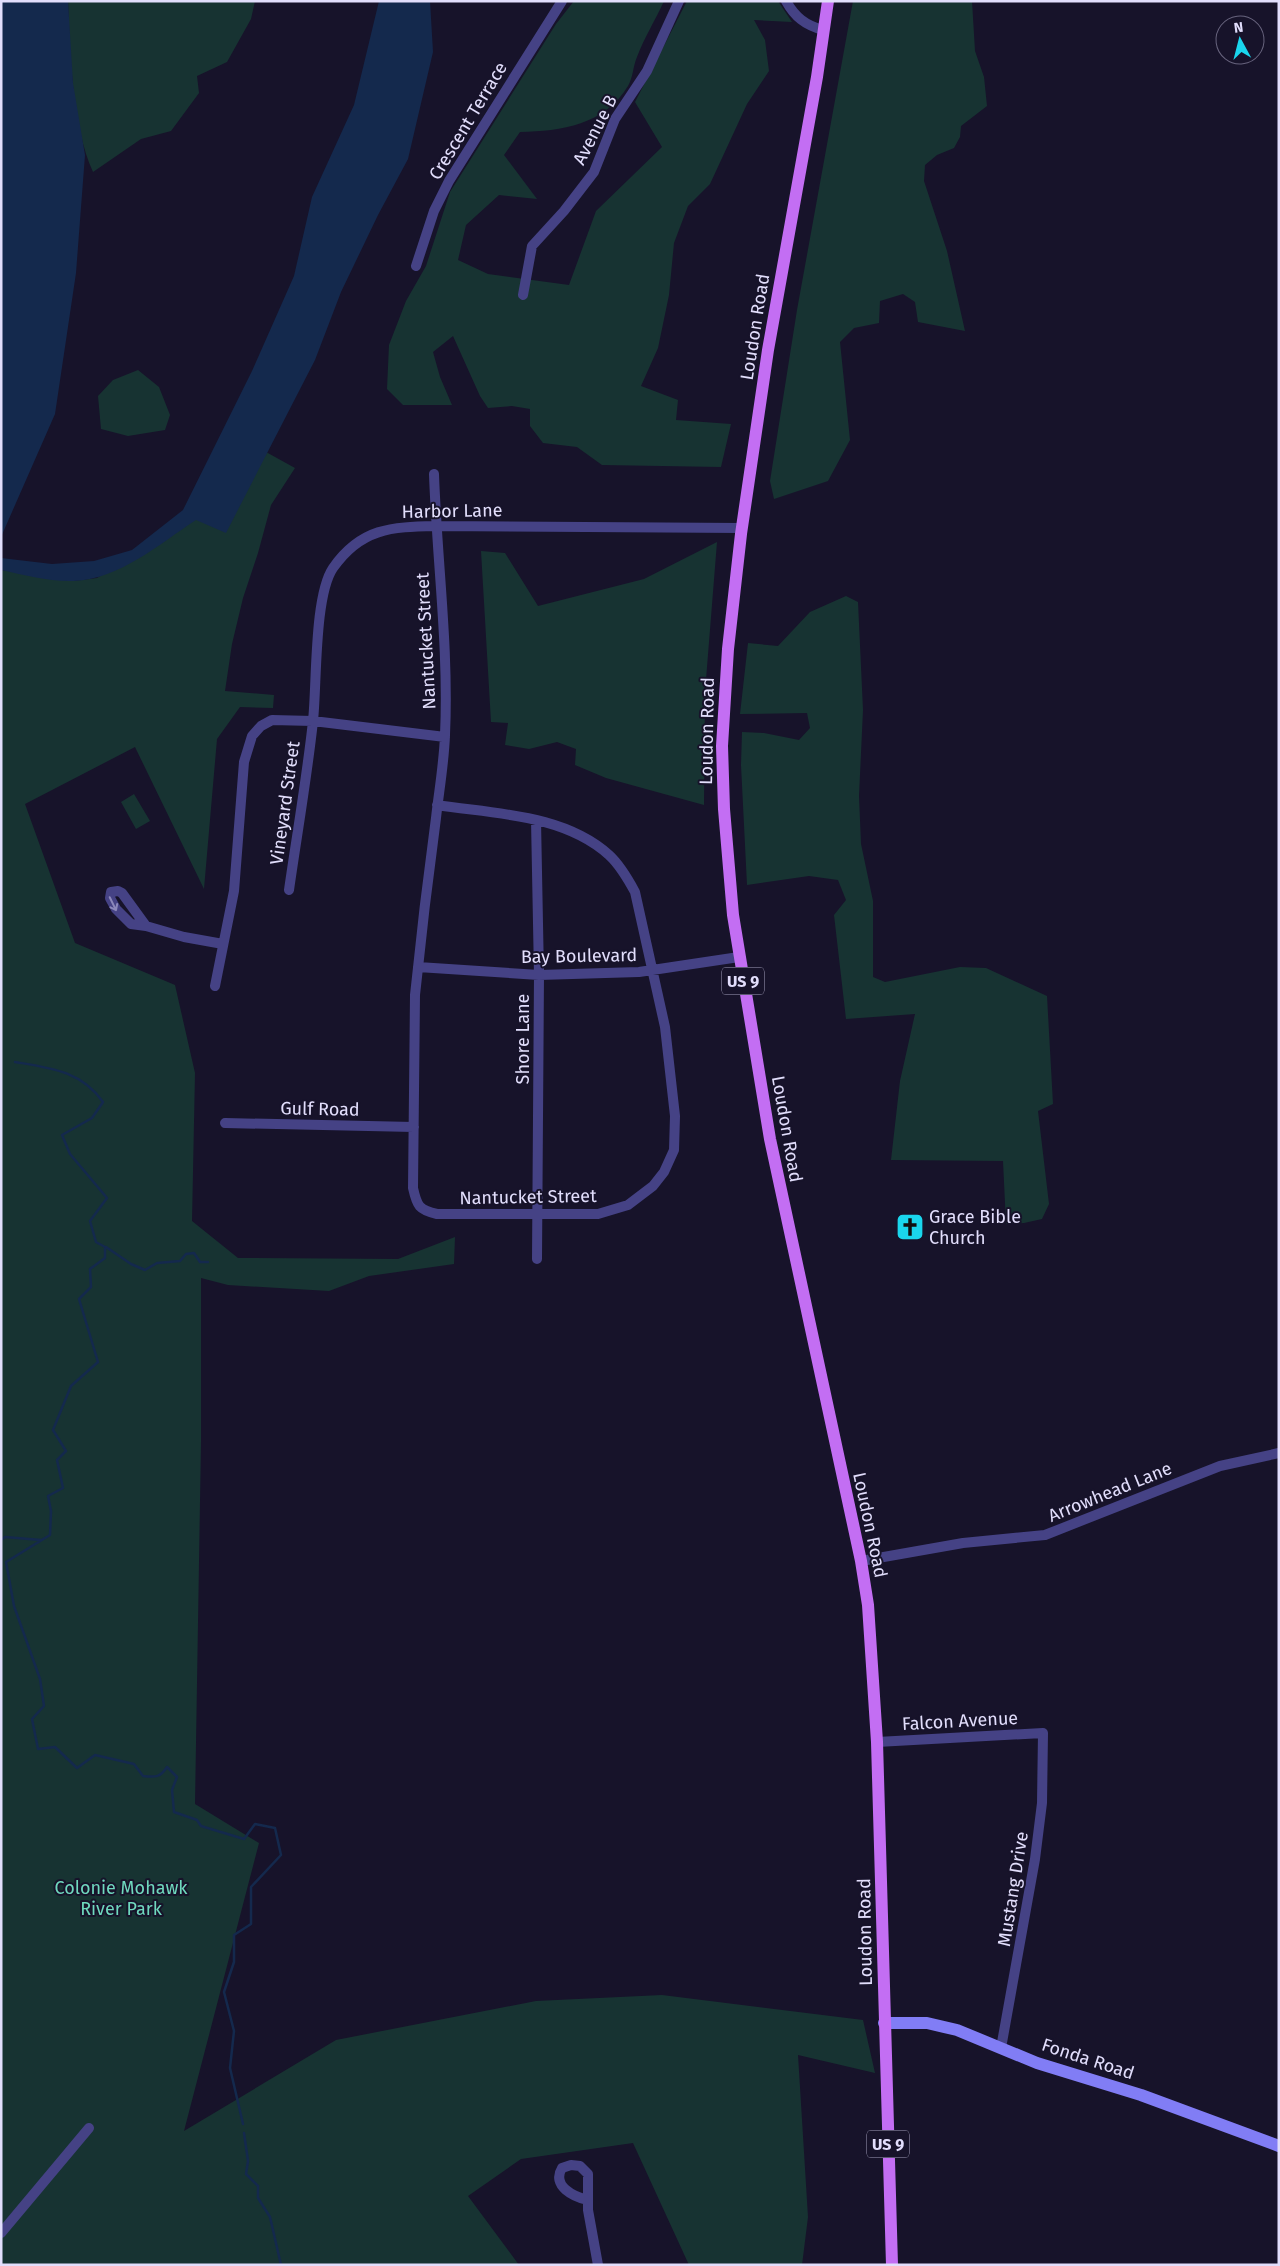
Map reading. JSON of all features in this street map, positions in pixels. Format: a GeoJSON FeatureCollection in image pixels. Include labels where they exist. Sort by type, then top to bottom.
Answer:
{"type":"FeatureCollection","features":[{"type":"Feature","properties":{"kind":"main road","name":"Loudon Road"},"geometry":{"type":"LineString","coordinates":[[828,1],[817,77],[768,350],[742,528],[728,649],[722,746],[724,809],[739,957],[770,1139],[861,1561],[868,1605],[878,1742],[884,2023],[892,2265]]}},
{"type":"Feature","properties":{"kind":"street","name":"Crescent Terrace"},"geometry":{"type":"LineString","coordinates":[[416,266],[434,210],[449,181],[562,1]]}},
{"type":"Feature","properties":{"kind":"street","name":"Avenue B"},"geometry":{"type":"LineString","coordinates":[[523,294],[532,246],[564,211],[594,172],[615,119],[648,71],[679,1]]}},
{"type":"Feature","properties":{"kind":"street"},"geometry":{"type":"LineString","coordinates":[[786,1],[791,10],[807,25],[823,30]]}},
{"type":"Feature","properties":{"kind":"street","name":"Nantucket Street"},"geometry":{"type":"LineString","coordinates":[[434,474],[436,526],[447,663],[445,737],[418,967],[415,1024],[413,1188],[419,1206],[425,1211],[438,1214],[598,1214],[628,1205],[653,1186],[670,1161],[674,1150],[676,1116],[665,1027],[637,899],[625,874],[610,855],[593,843],[566,829],[536,820],[437,806]]}},
{"type":"Feature","properties":{"kind":"street","name":"Harbor Lane"},"geometry":{"type":"LineString","coordinates":[[313,721],[322,596],[331,572],[350,548],[374,532],[394,527],[436,526],[742,528]]}},
{"type":"Feature","properties":{"kind":"street","name":"Vineyard Street"},"geometry":{"type":"LineString","coordinates":[[223,944],[234,891],[244,762],[252,736],[261,726],[272,720],[313,721],[445,737]]}},
{"type":"Feature","properties":{"kind":"street","name":"Vineyard Street"},"geometry":{"type":"LineString","coordinates":[[289,890],[313,721]]}},
{"type":"Feature","properties":{"kind":"street","name":"Shore Lane"},"geometry":{"type":"LineString","coordinates":[[536,820],[539,975],[537,1259]]}},
{"type":"Feature","properties":{"kind":"street"},"geometry":{"type":"LineString","coordinates":[[146,926],[184,938],[223,944],[215,986]]}},
{"type":"Feature","properties":{"kind":"street","name":"Bay Boulevard"},"geometry":{"type":"LineString","coordinates":[[418,967],[539,975],[653,970],[739,957]]}},
{"type":"Feature","properties":{"kind":"street","name":"Gulf Road"},"geometry":{"type":"LineString","coordinates":[[225,1123],[414,1127]]}},
{"type":"Feature","properties":{"kind":"street","name":"Arrowhead Lane"},"geometry":{"type":"LineString","coordinates":[[861,1561],[963,1543],[1045,1535],[1220,1466],[1279,1453]]}},
{"type":"Feature","properties":{"kind":"street","name":"Falcon Avenue"},"geometry":{"type":"LineString","coordinates":[[878,1742],[1044,1733]]}},
{"type":"Feature","properties":{"kind":"street","name":"Mustang Drive"},"geometry":{"type":"LineString","coordinates":[[1001,2048],[1035,1859],[1042,1803],[1044,1733]]}},
{"type":"Feature","properties":{"kind":"street","name":"Fonda Road"},"geometry":{"type":"LineString","coordinates":[[884,2023],[927,2023],[957,2030],[1038,2062],[1195,2114],[1279,2146]]}},
{"type":"Feature","properties":{"kind":"street"},"geometry":{"type":"LineString","coordinates":[[1,2233],[89,2128]]}},
{"type":"Feature","properties":{"kind":"street"},"geometry":{"type":"LineString","coordinates":[[588,2200],[598,2265]]}},
{"type":"Feature","properties":{"kind":"green space"},"geometry":{"type":"Polygon","coordinates":[[[68,1],[255,1],[251,19],[227,62],[197,76],[199,93],[171,131],[141,139],[93,172],[86,154],[76,111],[71,65],[68,1]]]}},
{"type":"Feature","properties":{"kind":"green space"},"geometry":{"type":"Polygon","coordinates":[[[574,1],[664,1],[640,50],[630,83],[607,110],[581,123],[566,127],[520,132],[504,155],[537,199],[499,195],[466,225],[458,260],[488,274],[569,285],[596,211],[662,147],[635,102],[687,1],[778,1],[792,22],[754,20],[765,40],[769,71],[747,104],[710,184],[688,206],[674,243],[669,295],[658,348],[641,386],[678,400],[676,420],[731,424],[721,467],[602,465],[577,447],[543,443],[530,426],[530,409],[512,406],[488,408],[480,396],[453,336],[433,352],[440,377],[452,405],[403,405],[387,389],[389,345],[406,301],[426,266],[450,192],[556,24],[574,1]]]}},
{"type":"Feature","properties":{"kind":"green space"},"geometry":{"type":"Polygon","coordinates":[[[853,1],[972,1],[975,51],[984,77],[987,106],[961,126],[960,137],[954,148],[937,155],[925,165],[924,181],[947,251],[965,331],[918,322],[915,302],[903,294],[880,301],[879,323],[854,328],[840,342],[850,440],[828,481],[774,499],[770,481],[797,310],[853,1]]]}},
{"type":"Feature","properties":{"kind":"green space"},"geometry":{"type":"Polygon","coordinates":[[[138,370],[159,387],[170,415],[165,430],[128,436],[101,429],[98,396],[113,380],[138,370]]]}},
{"type":"Feature","properties":{"kind":"green space","name":"Colonie Mohawk River Park"},"geometry":{"type":"Polygon","coordinates":[[[266,452],[295,468],[271,505],[243,598],[232,644],[225,691],[274,695],[273,708],[240,707],[217,739],[204,889],[135,747],[25,804],[75,943],[175,985],[195,1073],[192,1221],[238,1258],[398,1259],[455,1237],[454,1264],[369,1276],[329,1291],[228,1285],[201,1278],[201,1442],[195,1804],[259,1843],[184,2131],[336,2040],[536,2001],[662,1995],[863,2020],[875,2073],[798,2055],[808,2217],[802,2265],[689,2265],[633,2143],[521,2159],[468,2196],[519,2265],[1,2265],[1,570],[73,581],[97,578],[252,479],[266,452]]]}},
{"type":"Feature","properties":{"kind":"green space"},"geometry":{"type":"Polygon","coordinates":[[[717,542],[705,692],[704,805],[606,778],[575,765],[576,749],[557,742],[529,749],[505,745],[508,723],[491,722],[481,551],[505,553],[538,606],[644,579],[717,542]]]}},
{"type":"Feature","properties":{"kind":"green space"},"geometry":{"type":"Polygon","coordinates":[[[846,596],[858,602],[863,710],[859,796],[861,844],[873,901],[873,977],[885,982],[960,967],[986,968],[1047,996],[1053,1104],[1038,1111],[1049,1204],[1042,1219],[1006,1224],[1003,1161],[891,1160],[900,1081],[915,1014],[846,1019],[834,915],[846,900],[838,880],[809,876],[747,885],[741,765],[742,732],[764,733],[799,740],[810,728],[807,713],[740,714],[748,643],[778,646],[810,612],[846,596]]]}},
{"type":"Feature","properties":{"kind":"green space"},"geometry":{"type":"Polygon","coordinates":[[[134,794],[150,821],[136,829],[121,802],[134,794]]]}},
{"type":"Feature","properties":{"kind":"water"},"geometry":{"type":"Polygon","coordinates":[[[1,1],[68,1],[73,83],[85,155],[76,273],[55,414],[1,537],[1,1]]]}},
{"type":"Feature","properties":{"kind":"water"},"geometry":{"type":"Polygon","coordinates":[[[379,1],[430,1],[433,52],[408,159],[378,215],[341,292],[315,360],[226,533],[196,520],[138,559],[107,574],[91,579],[74,581],[56,580],[1,570],[1,558],[52,564],[94,561],[132,550],[183,510],[252,371],[294,276],[312,197],[354,105],[379,1]]]}},
{"type":"Feature","properties":{"kind":"waterway"},"geometry":{"type":"LineString","coordinates":[[15,1062],[41,1066],[75,1077],[103,1102],[92,1118],[62,1135],[70,1154],[107,1198],[90,1221],[96,1242],[105,1247],[105,1258],[90,1269],[91,1287],[79,1299],[98,1362],[71,1386],[53,1430],[66,1451],[57,1460],[63,1488],[48,1496],[51,1511],[50,1535],[6,1562],[14,1606],[40,1679],[44,1706],[32,1719],[38,1749],[55,1747],[77,1768],[95,1755],[134,1764],[143,1776],[157,1776],[167,1767],[177,1777],[172,1790],[174,1812],[197,1820],[201,1826],[244,1839],[255,1824],[275,1828],[281,1855],[251,1887],[251,1924],[234,1935],[234,1962],[224,1992],[234,2031],[230,2068],[243,2124]]}},
{"type":"Feature","properties":{"kind":"waterway"},"geometry":{"type":"LineString","coordinates":[[106,1247],[131,1264],[145,1270],[157,1263],[180,1261],[186,1254],[194,1253],[200,1262],[208,1262]]}},
{"type":"Feature","properties":{"kind":"waterway"},"geometry":{"type":"LineString","coordinates":[[1,1540],[5,1537],[41,1540]]}},
{"type":"Feature","properties":{"kind":"waterway"},"geometry":{"type":"LineString","coordinates":[[244,2133],[248,2161],[246,2174],[258,2186],[258,2198],[270,2217],[281,2265]]}},
{"type":"Feature","properties":{"kind":"place","name":"Grace Bible Church"},"geometry":{"type":"Point","coordinates":[910,1227]}}]}
